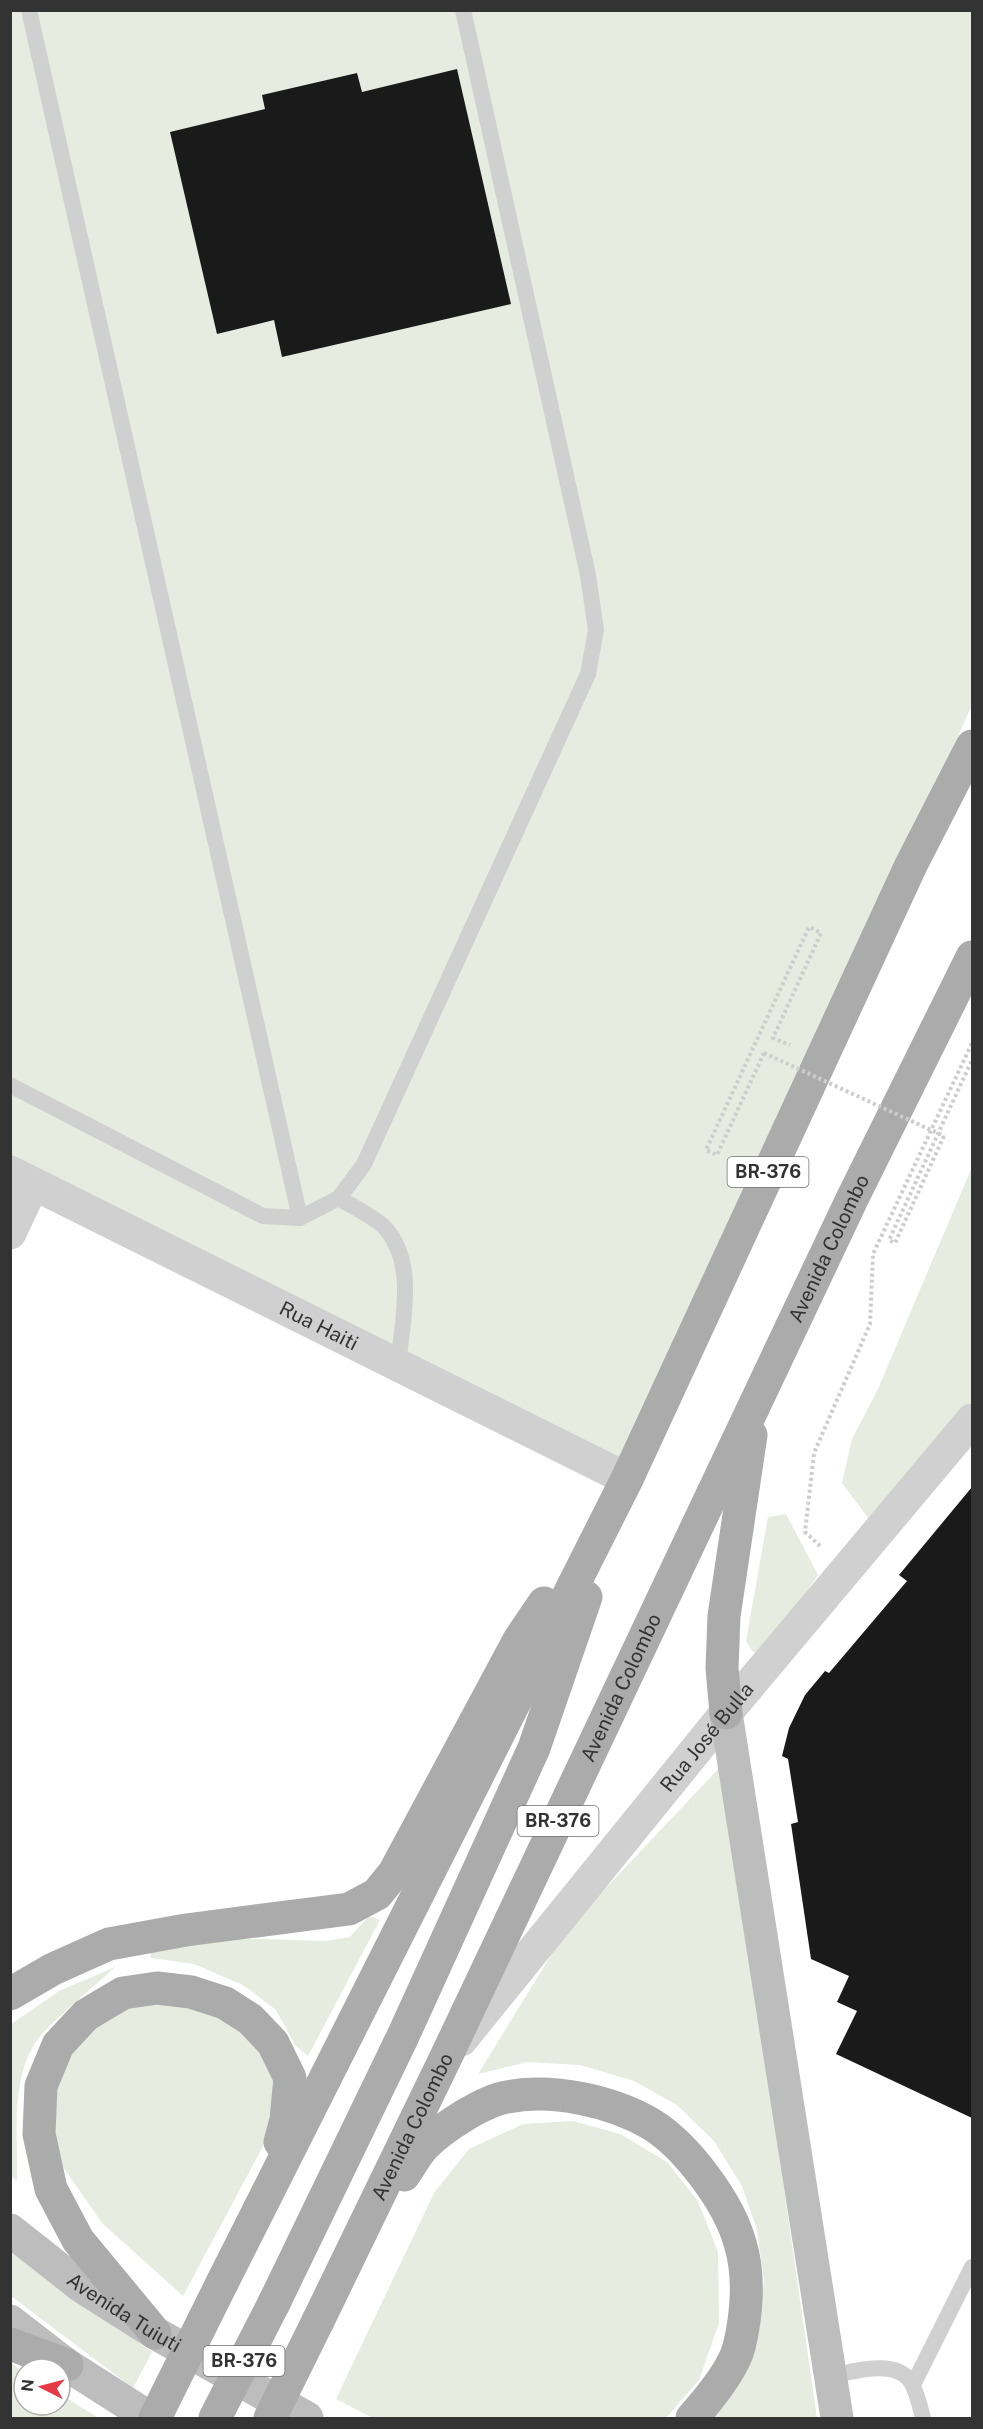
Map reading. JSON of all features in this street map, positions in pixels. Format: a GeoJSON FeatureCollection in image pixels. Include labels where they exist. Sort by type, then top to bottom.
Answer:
{"type":"FeatureCollection","features":[{"type":"Feature","properties":{"kind":"main road"},"geometry":{"type":"LineString","coordinates":[[911,865],[972,721]]}},
{"type":"Feature","properties":{"kind":"main road","name":"BR-376"},"geometry":{"type":"LineString","coordinates":[[215,2418],[274,2303],[403,2036],[534,1748],[627,1479],[911,865],[972,746]]}},
{"type":"Feature","properties":{"kind":"main road","name":"Avenida Colombo"},"geometry":{"type":"LineString","coordinates":[[270,2418],[446,2058],[852,1199],[972,957]]}},
{"type":"Feature","properties":{"kind":"main road"},"geometry":{"type":"LineString","coordinates":[[757,1401],[724,1616],[723,1668],[726,1713],[837,2418]]}},
{"type":"Feature","properties":{"kind":"main road"},"geometry":{"type":"LineString","coordinates":[[10,1994],[53,1969],[110,1944],[186,1930],[349,1909],[377,1894],[394,1873],[519,1640],[627,1479]]}},
{"type":"Feature","properties":{"kind":"main road"},"geometry":{"type":"LineString","coordinates":[[155,2418],[266,2192],[627,1479]]}},
{"type":"Feature","properties":{"kind":"main road"},"geometry":{"type":"LineString","coordinates":[[156,2333],[78,2240],[51,2189],[39,2134],[41,2086],[58,2045],[86,2015],[123,1994],[157,1988],[191,1992],[225,2003],[250,2019],[273,2043],[290,2078],[286,2120],[266,2192]]}},
{"type":"Feature","properties":{"kind":"main road"},"geometry":{"type":"LineString","coordinates":[[358,2240],[424,2146],[460,2117],[506,2097],[562,2094],[610,2105],[652,2125],[687,2155],[723,2201],[742,2253],[747,2292],[739,2348],[716,2391],[692,2418]]}},
{"type":"Feature","properties":{"kind":"main road","name":"Avenida Tuiuti"},"geometry":{"type":"LineString","coordinates":[[10,2230],[81,2286],[156,2333],[307,2418]]}},
{"type":"Feature","properties":{"kind":"main road"},"geometry":{"type":"LineString","coordinates":[[10,2321],[57,2357]]}},
{"type":"Feature","properties":{"kind":"main road"},"geometry":{"type":"LineString","coordinates":[[10,2344],[45,2357]]}},
{"type":"Feature","properties":{"kind":"main road"},"geometry":{"type":"LineString","coordinates":[[72,2368],[150,2418]]}},
{"type":"Feature","properties":{"kind":"street","name":"Rua Haiti"},"geometry":{"type":"LineString","coordinates":[[22,1178],[627,1479]]}},
{"type":"Feature","properties":{"kind":"street"},"geometry":{"type":"LineString","coordinates":[[10,1233],[22,1178]]}},
{"type":"Feature","properties":{"kind":"street","name":"Rua José Bulla"},"geometry":{"type":"LineString","coordinates":[[446,2058],[726,1713],[972,1420]]}},
{"type":"Feature","properties":{"kind":"lane"},"geometry":{"type":"LineString","coordinates":[[29,10],[300,1218]]}},
{"type":"Feature","properties":{"kind":"lane"},"geometry":{"type":"LineString","coordinates":[[10,1085],[263,1216],[300,1218],[339,1198],[364,1164],[588,674],[596,630],[588,575],[463,10]]}},
{"type":"Feature","properties":{"kind":"lane"},"geometry":{"type":"LineString","coordinates":[[339,1198],[386,1228],[403,1259],[404,1293],[398,1365]]}},
{"type":"Feature","properties":{"kind":"lane"},"geometry":{"type":"LineString","coordinates":[[913,2385],[972,2267]]}},
{"type":"Feature","properties":{"kind":"lane"},"geometry":{"type":"LineString","coordinates":[[830,2376],[882,2368],[891,2369],[906,2376],[913,2385],[923,2418]]}},
{"type":"Feature","properties":{"kind":"path"},"geometry":{"type":"LineString","coordinates":[[821,1058],[773,1038],[822,933],[809,927],[706,1150],[717,1155],[764,1053],[944,1136],[895,1243],[889,1240],[972,1060]]}},
{"type":"Feature","properties":{"kind":"path"},"geometry":{"type":"LineString","coordinates":[[845,1569],[805,1532],[814,1452],[870,1324],[873,1254],[972,1043]]}},
{"type":"Feature","properties":{"kind":"shaded area"},"geometry":{"type":"Polygon","coordinates":[[[10,11],[972,11],[972,705],[627,1479],[11,1168],[10,11]]]}},
{"type":"Feature","properties":{"kind":"shaded area"},"geometry":{"type":"Polygon","coordinates":[[[972,1167],[972,1401],[872,1523],[842,1483],[852,1439],[878,1389],[972,1167]]]}},
{"type":"Feature","properties":{"kind":"shaded area"},"geometry":{"type":"Polygon","coordinates":[[[786,1514],[818,1575],[764,1652],[753,1652],[746,1641],[768,1517],[786,1514]]]}},
{"type":"Feature","properties":{"kind":"shaded area"},"geometry":{"type":"Polygon","coordinates":[[[723,1764],[817,2418],[713,2418],[758,2332],[764,2280],[757,2230],[742,2186],[714,2141],[677,2105],[634,2081],[580,2065],[527,2062],[478,2074],[568,1928],[723,1764]]]}},
{"type":"Feature","properties":{"kind":"shaded area"},"geometry":{"type":"Polygon","coordinates":[[[369,1916],[380,1920],[308,2056],[295,2045],[276,2010],[243,1985],[194,1964],[151,1958],[149,1949],[227,1938],[325,1941],[350,1937],[369,1916]]]}},
{"type":"Feature","properties":{"kind":"shaded area"},"geometry":{"type":"Polygon","coordinates":[[[115,1967],[51,2024],[32,2048],[20,2084],[17,2181],[10,2175],[10,2025],[59,1991],[115,1967]]]}},
{"type":"Feature","properties":{"kind":"shaded area"},"geometry":{"type":"Polygon","coordinates":[[[168,1998],[213,2007],[246,2034],[273,2069],[278,2118],[183,2296],[102,2223],[61,2164],[50,2134],[52,2087],[78,2039],[116,2010],[168,1998]]]}},
{"type":"Feature","properties":{"kind":"shaded area"},"geometry":{"type":"Polygon","coordinates":[[[573,2121],[620,2134],[667,2162],[698,2201],[718,2252],[719,2323],[699,2380],[666,2418],[373,2418],[336,2399],[434,2193],[469,2149],[523,2124],[573,2121]]]}},
{"type":"Feature","properties":{"kind":"shaded area"},"geometry":{"type":"Polygon","coordinates":[[[10,2248],[152,2352],[133,2388],[11,2296],[10,2248]]]}},
{"type":"Feature","properties":{"kind":"shaded area"},"geometry":{"type":"Polygon","coordinates":[[[11,2363],[12,2417],[72,2417],[72,2401],[99,2418],[11,2418],[11,2363]]]}},
{"type":"Feature","properties":{"kind":"building"},"geometry":{"type":"Polygon","coordinates":[[[457,69],[511,304],[282,357],[274,320],[217,334],[170,132],[265,109],[262,95],[357,73],[362,92],[457,69]]]}},
{"type":"Feature","properties":{"kind":"building"},"geometry":{"type":"Polygon","coordinates":[[[972,1487],[972,2118],[836,2054],[857,2011],[837,2002],[849,1976],[811,1959],[791,1824],[798,1822],[788,1759],[782,1756],[789,1728],[805,1695],[825,1671],[829,1673],[907,1581],[899,1575],[972,1487]]]}}]}
